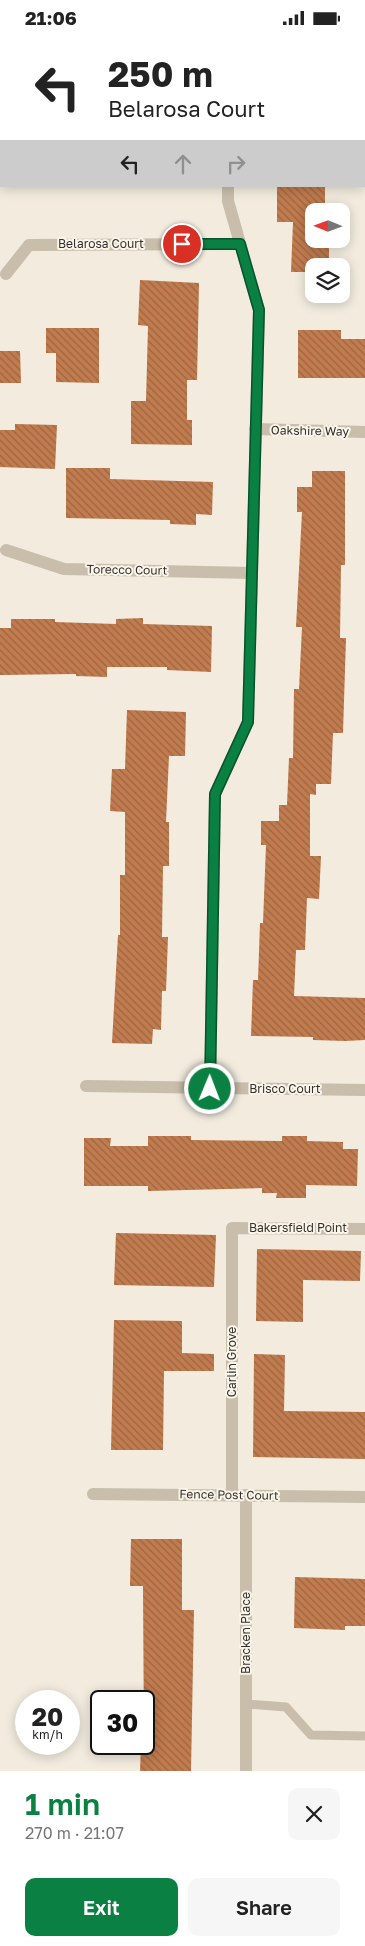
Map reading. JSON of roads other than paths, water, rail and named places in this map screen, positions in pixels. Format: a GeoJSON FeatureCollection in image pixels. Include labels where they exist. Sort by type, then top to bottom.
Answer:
{"type":"FeatureCollection","features":[{"type":"Feature","properties":{"kind":"street"},"geometry":{"type":"LineString","coordinates":[[210,1089],[215,794],[248,722],[259,310],[228,201],[228,187]]}},
{"type":"Feature","properties":{"kind":"street","name":"Belarosa Court"},"geometry":{"type":"LineString","coordinates":[[6,274],[29,245],[240,244]]}},
{"type":"Feature","properties":{"kind":"street","name":"Oakshire Way"},"geometry":{"type":"LineString","coordinates":[[256,429],[365,432]]}},
{"type":"Feature","properties":{"kind":"street","name":"Torecco Court"},"geometry":{"type":"LineString","coordinates":[[6,549],[64,569],[252,573]]}},
{"type":"Feature","properties":{"kind":"street","name":"Brisco Court"},"geometry":{"type":"LineString","coordinates":[[86,1086],[365,1090]]}},
{"type":"Feature","properties":{"kind":"street","name":"Bakersfield Point"},"geometry":{"type":"LineString","coordinates":[[232,1228],[365,1229]]}},
{"type":"Feature","properties":{"kind":"street","name":"Carlin Grove"},"geometry":{"type":"LineString","coordinates":[[232,1228],[232,1495]]}},
{"type":"Feature","properties":{"kind":"street","name":"Fence Post Court"},"geometry":{"type":"LineString","coordinates":[[93,1494],[365,1497]]}},
{"type":"Feature","properties":{"kind":"street","name":"Bracken Place"},"geometry":{"type":"LineString","coordinates":[[246,1495],[246,1771]]}},
{"type":"Feature","properties":{"kind":"lane"},"geometry":{"type":"LineString","coordinates":[[246,1704],[286,1707],[311,1735],[365,1736]]}}]}
